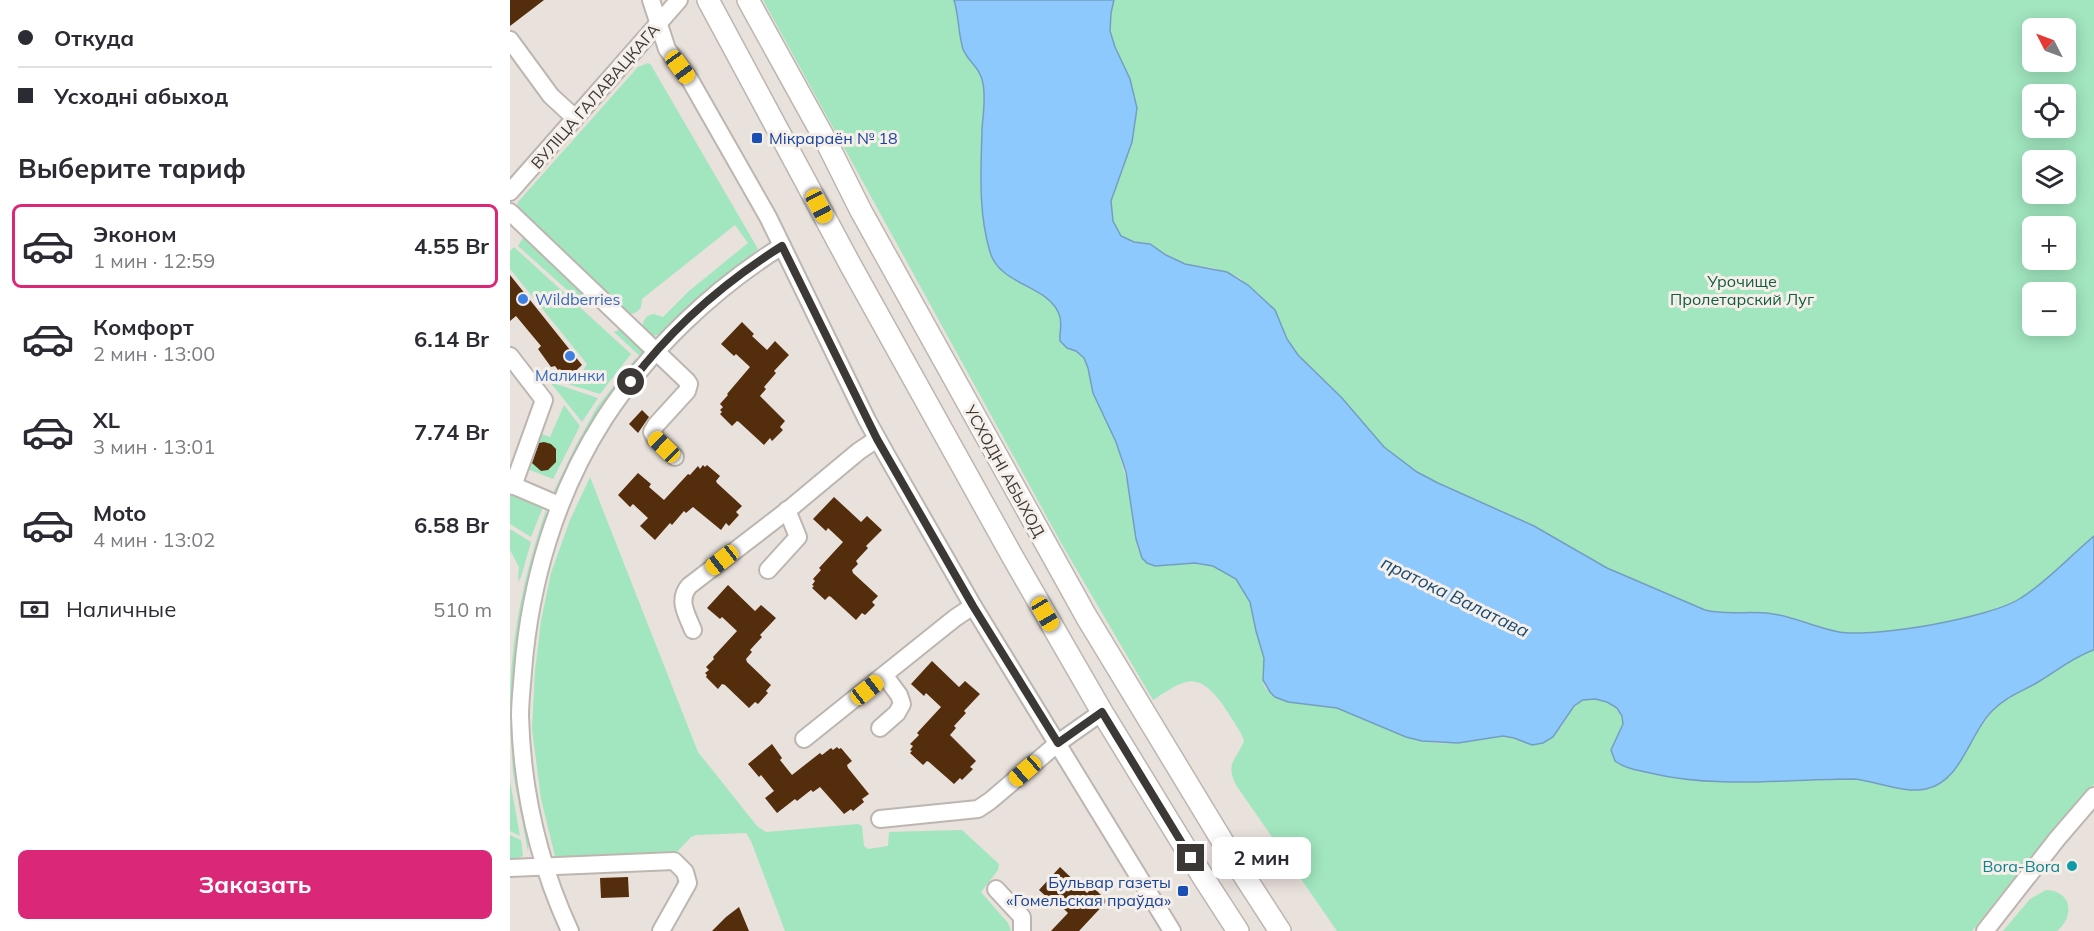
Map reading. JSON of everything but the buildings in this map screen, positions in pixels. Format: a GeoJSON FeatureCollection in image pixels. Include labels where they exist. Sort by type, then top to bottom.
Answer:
{"type":"FeatureCollection","features":[{"type":"Feature","properties":{"kind":"main road","name":"УСХОДНІ АБЫХОД"},"geometry":{"type":"LineString","coordinates":[[708,0],[851,266],[1011,554],[1102,712],[1238,931]]}},
{"type":"Feature","properties":{"kind":"main road","name":"УСХОДНІ АБЫХОД"},"geometry":{"type":"LineString","coordinates":[[748,0],[827,143],[888,261],[1086,616],[1232,857],[1280,931]]}},
{"type":"Feature","properties":{"kind":"street"},"geometry":{"type":"LineString","coordinates":[[651,0],[667,49],[690,80],[730,149],[782,246],[877,439],[973,606],[1172,931]]}},
{"type":"Feature","properties":{"kind":"street","name":"ВУЛІЦА ГАЛАВАЦКАГА"},"geometry":{"type":"LineString","coordinates":[[510,192],[679,0]]}},
{"type":"Feature","properties":{"kind":"street"},"geometry":{"type":"LineString","coordinates":[[510,40],[550,96],[575,118]]}},
{"type":"Feature","properties":{"kind":"street"},"geometry":{"type":"LineString","coordinates":[[510,212],[689,384],[687,391],[656,424],[652,432],[655,438],[675,457]]}},
{"type":"Feature","properties":{"kind":"street"},"geometry":{"type":"LineString","coordinates":[[570,931],[544,867],[531,812],[515,715],[536,582],[559,505],[604,418],[656,352],[724,288],[782,246]]}},
{"type":"Feature","properties":{"kind":"street"},"geometry":{"type":"LineString","coordinates":[[510,356],[544,400],[512,485],[559,505]]}},
{"type":"Feature","properties":{"kind":"street"},"geometry":{"type":"LineString","coordinates":[[693,630],[682,600],[686,589],[877,439]]}},
{"type":"Feature","properties":{"kind":"street"},"geometry":{"type":"LineString","coordinates":[[768,570],[798,537],[787,510]]}},
{"type":"Feature","properties":{"kind":"street"},"geometry":{"type":"LineString","coordinates":[[804,739],[973,606]]}},
{"type":"Feature","properties":{"kind":"street"},"geometry":{"type":"LineString","coordinates":[[880,728],[897,713],[902,704],[899,695],[885,676]]}},
{"type":"Feature","properties":{"kind":"street"},"geometry":{"type":"LineString","coordinates":[[880,819],[978,809],[1058,743],[1102,712]]}},
{"type":"Feature","properties":{"kind":"street"},"geometry":{"type":"LineString","coordinates":[[1985,931],[2094,796]]}},
{"type":"Feature","properties":{"kind":"street"},"geometry":{"type":"LineString","coordinates":[[510,868],[667,860],[676,862],[685,872],[688,883],[661,931]]}},
{"type":"Feature","properties":{"kind":"street"},"geometry":{"type":"LineString","coordinates":[[996,889],[1023,918],[1022,931]]}},
{"type":"Feature","properties":{"kind":"green space"},"geometry":{"type":"Polygon","coordinates":[[[763,0],[954,0],[963,49],[980,74],[984,90],[982,193],[987,237],[995,263],[1003,272],[1044,296],[1053,304],[1060,317],[1061,341],[1067,348],[1076,351],[1084,358],[1093,393],[1116,442],[1129,489],[1138,550],[1164,566],[1203,565],[1225,571],[1235,578],[1243,587],[1250,604],[1264,655],[1263,682],[1268,691],[1279,699],[1335,708],[1411,738],[1449,743],[1492,737],[1513,738],[1523,742],[1561,727],[1574,706],[1583,700],[1595,699],[1607,702],[1617,708],[1622,715],[1623,724],[1613,744],[1627,768],[1690,780],[1720,782],[1854,779],[1871,780],[1903,789],[1971,741],[1993,710],[2009,697],[2083,654],[2094,650],[2094,784],[2034,853],[1972,931],[1337,931],[1236,785],[1231,772],[1233,762],[1244,741],[1218,699],[1203,685],[1186,682],[1153,700],[1064,548],[763,0]]]}},
{"type":"Feature","properties":{"kind":"green space","name":"Урочище Пролетарский Луг"},"geometry":{"type":"Polygon","coordinates":[[[1114,0],[2094,0],[2094,536],[2021,598],[1985,613],[1904,630],[1839,632],[1773,614],[1722,613],[1705,610],[1607,568],[1534,526],[1438,483],[1417,472],[1384,447],[1342,398],[1298,355],[1287,339],[1275,310],[1238,277],[1214,268],[1185,264],[1143,242],[1135,242],[1121,236],[1113,221],[1111,201],[1132,142],[1137,108],[1130,79],[1110,31],[1114,0]]]}},
{"type":"Feature","properties":{"kind":"green space"},"geometry":{"type":"Polygon","coordinates":[[[648,63],[758,249],[698,299],[664,333],[653,336],[643,330],[646,317],[654,314],[663,317],[689,291],[748,243],[735,225],[642,299],[640,309],[631,314],[626,313],[517,209],[518,202],[638,67],[648,63]]]}},
{"type":"Feature","properties":{"kind":"green space"},"geometry":{"type":"Polygon","coordinates":[[[524,236],[589,298],[583,304],[518,246],[524,236]]]}},
{"type":"Feature","properties":{"kind":"green space"},"geometry":{"type":"Polygon","coordinates":[[[514,247],[631,354],[600,394],[568,384],[579,377],[587,364],[510,269],[510,251],[514,247]]]}},
{"type":"Feature","properties":{"kind":"green space"},"geometry":{"type":"Polygon","coordinates":[[[622,328],[642,348],[643,359],[614,332],[622,328]]]}},
{"type":"Feature","properties":{"kind":"green space"},"geometry":{"type":"Polygon","coordinates":[[[636,358],[637,364],[558,491],[553,493],[597,407],[636,358]]]}},
{"type":"Feature","properties":{"kind":"green space"},"geometry":{"type":"Polygon","coordinates":[[[550,382],[598,398],[582,422],[550,382]]]}},
{"type":"Feature","properties":{"kind":"green space"},"geometry":{"type":"Polygon","coordinates":[[[564,405],[580,426],[553,479],[525,468],[539,433],[550,437],[564,405]]]}},
{"type":"Feature","properties":{"kind":"green space"},"geometry":{"type":"Polygon","coordinates":[[[590,477],[698,752],[757,826],[766,832],[858,824],[862,826],[864,846],[868,849],[888,846],[889,832],[962,830],[999,864],[998,870],[981,892],[1008,923],[1011,931],[785,931],[746,833],[696,835],[691,837],[677,852],[561,859],[555,856],[541,799],[532,729],[535,671],[541,621],[551,573],[570,520],[590,477]]]}},
{"type":"Feature","properties":{"kind":"green space"},"geometry":{"type":"Polygon","coordinates":[[[510,490],[543,507],[531,537],[510,524],[510,490]]]}},
{"type":"Feature","properties":{"kind":"green space"},"geometry":{"type":"Polygon","coordinates":[[[546,510],[548,518],[510,707],[513,657],[520,607],[531,558],[546,510]]]}},
{"type":"Feature","properties":{"kind":"green space"},"geometry":{"type":"Polygon","coordinates":[[[510,529],[531,542],[518,582],[519,567],[510,550],[510,529]]]}},
{"type":"Feature","properties":{"kind":"green space"},"geometry":{"type":"Polygon","coordinates":[[[510,724],[529,837],[528,852],[513,773],[510,724]]]}},
{"type":"Feature","properties":{"kind":"green space"},"geometry":{"type":"Polygon","coordinates":[[[510,781],[520,836],[510,831],[510,781]]]}},
{"type":"Feature","properties":{"kind":"green space"},"geometry":{"type":"Polygon","coordinates":[[[510,835],[521,840],[523,856],[510,861],[510,835]]]}},
{"type":"Feature","properties":{"kind":"green space"},"geometry":{"type":"Polygon","coordinates":[[[2046,890],[2055,891],[2061,895],[2066,899],[2068,905],[2067,918],[2057,931],[2003,931],[2030,899],[2046,890]]]}},
{"type":"Feature","properties":{"kind":"water","name":"пратока Валатава"},"geometry":{"type":"Polygon","coordinates":[[[954,0],[1114,0],[1110,31],[1130,79],[1137,108],[1132,142],[1111,201],[1113,221],[1121,236],[1134,242],[1150,244],[1185,264],[1227,272],[1248,285],[1275,310],[1287,339],[1298,355],[1342,398],[1384,447],[1417,472],[1534,526],[1607,568],[1705,610],[1722,613],[1773,614],[1839,632],[1904,629],[1985,613],[2021,598],[2094,536],[2094,650],[2072,660],[1997,706],[1984,721],[1957,767],[1948,777],[1938,784],[1918,790],[1900,789],[1854,779],[1701,781],[1632,769],[1615,761],[1611,750],[1623,724],[1622,716],[1617,708],[1595,699],[1583,700],[1574,706],[1553,737],[1543,743],[1532,745],[1503,736],[1458,743],[1422,741],[1406,737],[1337,708],[1288,702],[1275,697],[1263,680],[1264,658],[1250,602],[1236,579],[1213,566],[1195,563],[1155,566],[1142,558],[1136,539],[1126,472],[1116,442],[1093,393],[1084,358],[1060,341],[1060,317],[1053,304],[1045,296],[1003,272],[995,263],[986,237],[981,191],[984,89],[980,74],[963,49],[954,0]]]}},
{"type":"Feature","properties":{"kind":"place","name":"Мікрараён № 18"},"geometry":{"type":"Point","coordinates":[757,138]}},
{"type":"Feature","properties":{"kind":"place","name":"Wildberries"},"geometry":{"type":"Point","coordinates":[523,299]}},
{"type":"Feature","properties":{"kind":"place","name":"Малинки"},"geometry":{"type":"Point","coordinates":[570,356]}},
{"type":"Feature","properties":{"kind":"place","name":"Bora-Bora"},"geometry":{"type":"Point","coordinates":[2072,866]}},
{"type":"Feature","properties":{"kind":"place","name":"Бульвар газеты «Гомельская праўда»"},"geometry":{"type":"Point","coordinates":[1183,891]}},
{"type":"Feature","properties":{"kind":"route"},"geometry":{"type":"LineString","coordinates":[[631,382],[644,364],[697,312],[724,288],[782,246],[877,439],[973,606],[1058,743],[1102,712],[1191,858]]}}]}
